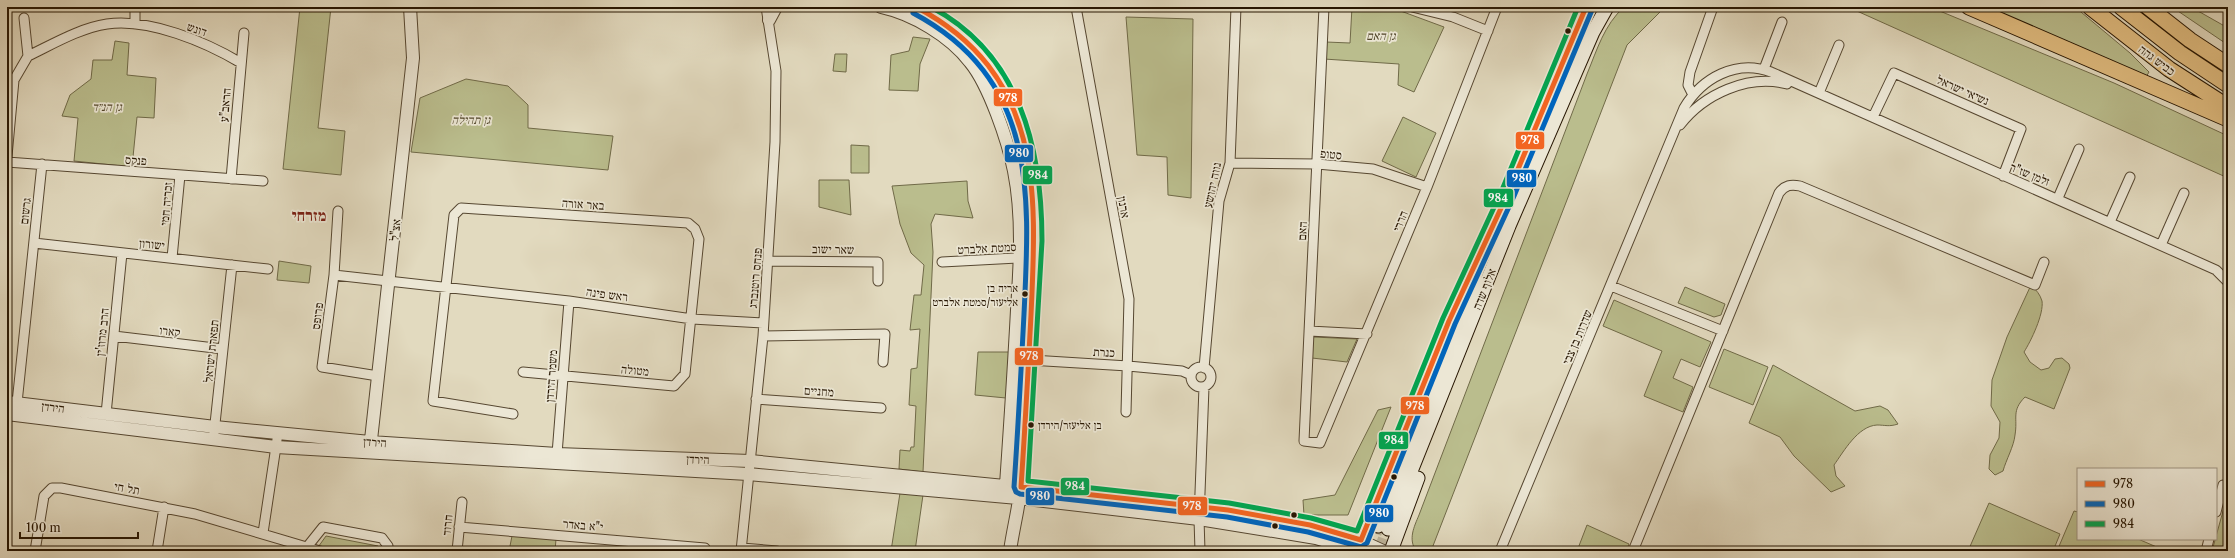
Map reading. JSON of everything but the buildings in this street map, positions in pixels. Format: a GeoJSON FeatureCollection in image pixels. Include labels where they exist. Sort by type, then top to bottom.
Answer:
{"type":"FeatureCollection","features":[{"type":"Feature","properties":{"kind":"highway"},"geometry":{"type":"LineString","coordinates":[[1958,7],[2036,36]]}},
{"type":"Feature","properties":{"kind":"highway"},"geometry":{"type":"LineString","coordinates":[[1969,7],[2228,119]]}},
{"type":"Feature","properties":{"kind":"highway","name":"כביש גהה"},"geometry":{"type":"LineString","coordinates":[[2090,7],[2169,69],[2228,107]]}},
{"type":"Feature","properties":{"kind":"highway","name":"כביש גהה"},"geometry":{"type":"LineString","coordinates":[[2121,7],[2180,53],[2228,85]]}},
{"type":"Feature","properties":{"kind":"highway"},"geometry":{"type":"LineString","coordinates":[[2148,7],[2228,65]]}},
{"type":"Feature","properties":{"kind":"highway"},"geometry":{"type":"LineString","coordinates":[[2159,7],[2175,24],[2211,54]]}},
{"type":"Feature","properties":{"kind":"main road","name":"אלוף שדה"},"geometry":{"type":"LineString","coordinates":[[1388,529],[1431,394],[1508,193],[1586,7]]}},
{"type":"Feature","properties":{"kind":"main road"},"geometry":{"type":"LineString","coordinates":[[1391,551],[1388,529],[1509,226],[1593,32],[1607,7]]}},
{"type":"Feature","properties":{"kind":"main road"},"geometry":{"type":"LineString","coordinates":[[1358,548],[1449,321],[1508,193]]}},
{"type":"Feature","properties":{"kind":"main road"},"geometry":{"type":"LineString","coordinates":[[1388,529],[1403,551]]}},
{"type":"Feature","properties":{"kind":"street"},"geometry":{"type":"LineString","coordinates":[[135,7],[135,24]]}},
{"type":"Feature","properties":{"kind":"street","name":"אצ\"ל"},"geometry":{"type":"LineString","coordinates":[[370,447],[390,281],[413,58],[410,7]]}},
{"type":"Feature","properties":{"kind":"street","name":"פנחס רוטנברג"},"geometry":{"type":"LineString","coordinates":[[742,549],[748,474],[763,336],[769,261],[775,142],[776,71],[766,7]]}},
{"type":"Feature","properties":{"kind":"street"},"geometry":{"type":"LineString","coordinates":[[768,20],[776,7]]}},
{"type":"Feature","properties":{"kind":"street"},"geometry":{"type":"LineString","coordinates":[[881,7],[918,21],[933,30],[950,41],[971,62],[994,108],[1006,140],[1014,172],[1020,258],[1006,485],[1019,492]]}},
{"type":"Feature","properties":{"kind":"street"},"geometry":{"type":"LineString","coordinates":[[916,7],[957,29],[979,51],[995,74],[1010,101],[1022,135],[1030,168],[1034,257],[1029,360],[1019,492],[1010,551]]}},
{"type":"Feature","properties":{"kind":"street","name":"ארנון"},"geometry":{"type":"LineString","coordinates":[[1076,7],[1129,299],[1126,412]]}},
{"type":"Feature","properties":{"kind":"street","name":"נווה יהושע"},"geometry":{"type":"LineString","coordinates":[[1204,368],[1219,201],[1230,163],[1236,7]]}},
{"type":"Feature","properties":{"kind":"street","name":"האם"},"geometry":{"type":"LineString","coordinates":[[1320,443],[1304,441],[1324,7]]}},
{"type":"Feature","properties":{"kind":"street"},"geometry":{"type":"LineString","coordinates":[[1412,7],[1453,17],[1488,31]]}},
{"type":"Feature","properties":{"kind":"street","name":"הררי"},"geometry":{"type":"LineString","coordinates":[[1320,443],[1367,334],[1498,7]]}},
{"type":"Feature","properties":{"kind":"street"},"geometry":{"type":"LineString","coordinates":[[1693,95],[1688,85],[1690,72],[1713,7]]}},
{"type":"Feature","properties":{"kind":"street"},"geometry":{"type":"LineString","coordinates":[[7,156],[13,88],[17,73],[28,56],[24,18]]}},
{"type":"Feature","properties":{"kind":"street"},"geometry":{"type":"LineString","coordinates":[[1764,69],[1782,22]]}},
{"type":"Feature","properties":{"kind":"street","name":"דונש"},"geometry":{"type":"LineString","coordinates":[[28,56],[88,29],[107,24],[135,24],[171,32],[216,48],[241,63]]}},
{"type":"Feature","properties":{"kind":"street","name":"הראב\"ע"},"geometry":{"type":"LineString","coordinates":[[231,179],[244,33]]}},
{"type":"Feature","properties":{"kind":"street"},"geometry":{"type":"LineString","coordinates":[[1819,93],[1839,45]]}},
{"type":"Feature","properties":{"kind":"street","name":"זלמן שז\"ר"},"geometry":{"type":"LineString","coordinates":[[1675,132],[1684,108],[1693,95],[1710,79],[1734,69],[1747,67],[1764,69],[2003,176],[2058,198],[2216,270],[2226,279]]}},
{"type":"Feature","properties":{"kind":"street","name":"נשיאי ישראל"},"geometry":{"type":"LineString","coordinates":[[1874,117],[1894,73],[2021,129],[2003,176]]}},
{"type":"Feature","properties":{"kind":"street","name":"זלמן שז\"ר"},"geometry":{"type":"LineString","coordinates":[[1675,132],[1696,109],[1709,99],[1740,86],[1775,81],[1819,93]]}},
{"type":"Feature","properties":{"kind":"street","name":"שדרות בן צבי"},"geometry":{"type":"LineString","coordinates":[[1500,551],[1675,132]]}},
{"type":"Feature","properties":{"kind":"street"},"geometry":{"type":"LineString","coordinates":[[1006,140],[1022,135]]}},
{"type":"Feature","properties":{"kind":"street"},"geometry":{"type":"LineString","coordinates":[[2058,198],[2079,149]]}},
{"type":"Feature","properties":{"kind":"street","name":"פנקס"},"geometry":{"type":"LineString","coordinates":[[7,162],[263,181]]}},
{"type":"Feature","properties":{"kind":"street","name":"סטופ"},"geometry":{"type":"LineString","coordinates":[[1230,163],[1317,164],[1373,169],[1426,187]]}},
{"type":"Feature","properties":{"kind":"street","name":"גרשום"},"geometry":{"type":"LineString","coordinates":[[12,402],[34,243],[42,164]]}},
{"type":"Feature","properties":{"kind":"street","name":"זכריה חמי"},"geometry":{"type":"LineString","coordinates":[[172,258],[180,175]]}},
{"type":"Feature","properties":{"kind":"street"},"geometry":{"type":"LineString","coordinates":[[2110,222],[2130,177]]}},
{"type":"Feature","properties":{"kind":"street"},"geometry":{"type":"LineString","coordinates":[[1634,551],[1779,194],[1790,185],[1800,186],[2035,285],[2044,262]]}},
{"type":"Feature","properties":{"kind":"street"},"geometry":{"type":"LineString","coordinates":[[2161,245],[2184,194]]}},
{"type":"Feature","properties":{"kind":"street","name":"באר אורה"},"geometry":{"type":"LineString","coordinates":[[448,289],[454,215],[461,208],[688,223],[695,229],[698,239],[692,319]]}},
{"type":"Feature","properties":{"kind":"street","name":"פרופס"},"geometry":{"type":"LineString","coordinates":[[338,211],[334,275],[322,368],[378,376]]}},
{"type":"Feature","properties":{"kind":"street","name":"ישורון"},"geometry":{"type":"LineString","coordinates":[[34,243],[268,269]]}},
{"type":"Feature","properties":{"kind":"street","name":"הרב מרוז'ין"},"geometry":{"type":"LineString","coordinates":[[106,414],[122,253]]}},
{"type":"Feature","properties":{"kind":"street","name":"סמטת אלברט"},"geometry":{"type":"LineString","coordinates":[[942,262],[1034,257]]}},
{"type":"Feature","properties":{"kind":"street","name":"שאר ישוב"},"geometry":{"type":"LineString","coordinates":[[769,261],[878,262],[878,281]]}},
{"type":"Feature","properties":{"kind":"street","name":"תפארת ישראל"},"geometry":{"type":"LineString","coordinates":[[214,433],[232,265]]}},
{"type":"Feature","properties":{"kind":"street"},"geometry":{"type":"LineString","coordinates":[[2226,279],[2228,268]]}},
{"type":"Feature","properties":{"kind":"street","name":"ראש פינה"},"geometry":{"type":"LineString","coordinates":[[334,275],[448,289],[569,300],[692,319],[763,323]]}},
{"type":"Feature","properties":{"kind":"street"},"geometry":{"type":"LineString","coordinates":[[1611,286],[1723,331]]}},
{"type":"Feature","properties":{"kind":"street"},"geometry":{"type":"LineString","coordinates":[[448,289],[433,401],[513,414]]}},
{"type":"Feature","properties":{"kind":"street","name":"משמר הירדן"},"geometry":{"type":"LineString","coordinates":[[557,454],[569,300]]}},
{"type":"Feature","properties":{"kind":"street","name":"מטולה"},"geometry":{"type":"LineString","coordinates":[[522,372],[674,386],[685,374],[692,319]]}},
{"type":"Feature","properties":{"kind":"street"},"geometry":{"type":"LineString","coordinates":[[1309,331],[1367,334]]}},
{"type":"Feature","properties":{"kind":"street"},"geometry":{"type":"LineString","coordinates":[[763,336],[885,334],[883,362]]}},
{"type":"Feature","properties":{"kind":"street","name":"קארו"},"geometry":{"type":"LineString","coordinates":[[114,336],[223,349]]}},
{"type":"Feature","properties":{"kind":"street","name":"כנרת"},"geometry":{"type":"LineString","coordinates":[[1014,359],[1182,371],[1191,376]]}},
{"type":"Feature","properties":{"kind":"street"},"geometry":{"type":"LineString","coordinates":[[1200,551],[1199,518],[1204,387],[1209,383],[1211,377],[1209,371],[1204,368],[1197,368],[1191,376],[1194,385],[1204,387]]}},
{"type":"Feature","properties":{"kind":"street","name":"מחניים"},"geometry":{"type":"LineString","coordinates":[[756,399],[881,408]]}},
{"type":"Feature","properties":{"kind":"street","name":"הירדן"},"geometry":{"type":"LineString","coordinates":[[12,402],[106,414],[214,433],[276,446],[370,447],[750,461],[1006,485]]}},
{"type":"Feature","properties":{"kind":"street","name":"הירדן"},"geometry":{"type":"LineString","coordinates":[[7,414],[214,433],[278,433],[370,447],[1200,505],[1294,522],[1344,533],[1358,548]]}},
{"type":"Feature","properties":{"kind":"street"},"geometry":{"type":"LineString","coordinates":[[263,533],[278,433]]}},
{"type":"Feature","properties":{"kind":"street"},"geometry":{"type":"LineString","coordinates":[[2217,508],[2223,485]]}},
{"type":"Feature","properties":{"kind":"street","name":"תל חי"},"geometry":{"type":"LineString","coordinates":[[35,551],[44,496],[52,488],[61,488],[164,507],[263,533],[320,551]]}},
{"type":"Feature","properties":{"kind":"street","name":"הירדן"},"geometry":{"type":"LineString","coordinates":[[1019,492],[1199,518],[1316,538],[1358,548],[1383,551]]}},
{"type":"Feature","properties":{"kind":"street","name":"חרוד"},"geometry":{"type":"LineString","coordinates":[[457,551],[462,502]]}},
{"type":"Feature","properties":{"kind":"street"},"geometry":{"type":"LineString","coordinates":[[157,551],[164,507]]}},
{"type":"Feature","properties":{"kind":"street"},"geometry":{"type":"LineString","coordinates":[[307,547],[323,527],[382,538],[388,546],[387,551]]}},
{"type":"Feature","properties":{"kind":"street","name":"י\"א באדר"},"geometry":{"type":"LineString","coordinates":[[459,527],[672,548],[705,548]]}},
{"type":"Feature","properties":{"kind":"street"},"geometry":{"type":"LineString","coordinates":[[2206,551],[2209,540]]}},
{"type":"Feature","properties":{"kind":"street"},"geometry":{"type":"LineString","coordinates":[[742,549],[777,551]]}},
{"type":"Feature","properties":{"kind":"green space"},"geometry":{"type":"Polygon","coordinates":[[[300,7],[331,7],[318,128],[345,131],[341,175],[283,169],[300,7]]]}},
{"type":"Feature","properties":{"kind":"green space","name":"גן האם"},"geometry":{"type":"Polygon","coordinates":[[[1352,7],[1398,10],[1444,27],[1414,92],[1398,85],[1399,64],[1324,59],[1326,42],[1350,43],[1352,7]]]}},
{"type":"Feature","properties":{"kind":"green space"},"geometry":{"type":"Polygon","coordinates":[[[1624,7],[1665,7],[1627,45],[1431,551],[1416,551],[1412,542],[1415,524],[1587,74],[1606,30],[1624,7]]]}},
{"type":"Feature","properties":{"kind":"green space"},"geometry":{"type":"Polygon","coordinates":[[[1848,7],[1930,7],[2114,83],[2228,136],[2228,178],[1848,7]]]}},
{"type":"Feature","properties":{"kind":"green space"},"geometry":{"type":"Polygon","coordinates":[[[1986,7],[2075,7],[2130,53],[2149,72],[2146,77],[1986,7]]]}},
{"type":"Feature","properties":{"kind":"green space"},"geometry":{"type":"Polygon","coordinates":[[[2172,7],[2191,7],[2228,28],[2228,45],[2172,7]]]}},
{"type":"Feature","properties":{"kind":"green space"},"geometry":{"type":"Polygon","coordinates":[[[1126,17],[1193,19],[1191,198],[1168,195],[1167,157],[1137,155],[1126,17]]]}},
{"type":"Feature","properties":{"kind":"green space"},"geometry":{"type":"Polygon","coordinates":[[[913,37],[930,39],[920,64],[918,91],[889,90],[891,55],[909,51],[913,37]]]}},
{"type":"Feature","properties":{"kind":"green space","name":"גן הנ״ד"},"geometry":{"type":"Polygon","coordinates":[[[115,41],[129,43],[127,75],[156,78],[154,118],[137,117],[132,167],[74,161],[78,118],[62,116],[70,95],[91,79],[93,60],[112,60],[115,41]]]}},
{"type":"Feature","properties":{"kind":"green space"},"geometry":{"type":"Polygon","coordinates":[[[835,54],[847,54],[846,72],[833,71],[835,54]]]}},
{"type":"Feature","properties":{"kind":"green space","name":"גן תהילה"},"geometry":{"type":"Polygon","coordinates":[[[466,79],[508,86],[528,105],[528,128],[613,136],[608,170],[411,152],[420,98],[466,79]]]}},
{"type":"Feature","properties":{"kind":"green space"},"geometry":{"type":"Polygon","coordinates":[[[1403,117],[1436,133],[1416,177],[1382,161],[1403,117]]]}},
{"type":"Feature","properties":{"kind":"green space"},"geometry":{"type":"Polygon","coordinates":[[[851,145],[869,146],[869,173],[851,173],[851,145]]]}},
{"type":"Feature","properties":{"kind":"green space"},"geometry":{"type":"Polygon","coordinates":[[[819,180],[849,180],[851,215],[819,207],[819,180]]]}},
{"type":"Feature","properties":{"kind":"green space"},"geometry":{"type":"Polygon","coordinates":[[[967,181],[968,201],[973,218],[935,214],[931,224],[933,252],[923,472],[899,469],[900,450],[910,451],[911,447],[914,447],[916,406],[909,405],[911,369],[917,368],[920,329],[910,330],[914,295],[921,295],[924,265],[911,253],[900,224],[892,186],[967,181]]]}},
{"type":"Feature","properties":{"kind":"green space"},"geometry":{"type":"Polygon","coordinates":[[[279,261],[311,266],[309,283],[277,280],[279,261]]]}},
{"type":"Feature","properties":{"kind":"green space"},"geometry":{"type":"Polygon","coordinates":[[[2031,285],[2040,296],[2042,306],[2036,327],[2024,352],[2030,362],[2041,370],[2049,368],[2055,359],[2062,358],[2069,364],[2070,368],[2054,409],[2025,397],[2018,406],[2016,411],[2016,429],[2012,448],[2003,471],[1995,475],[1989,469],[1990,455],[1999,438],[2000,422],[1991,406],[1992,380],[2007,337],[2031,285]]]}},
{"type":"Feature","properties":{"kind":"green space"},"geometry":{"type":"Polygon","coordinates":[[[1685,287],[1725,304],[1721,315],[1714,317],[1678,303],[1685,287]]]}},
{"type":"Feature","properties":{"kind":"green space"},"geometry":{"type":"Polygon","coordinates":[[[1614,300],[1711,342],[1700,367],[1681,359],[1673,378],[1693,387],[1683,412],[1644,396],[1662,351],[1603,326],[1614,300]]]}},
{"type":"Feature","properties":{"kind":"green space"},"geometry":{"type":"Polygon","coordinates":[[[1313,337],[1357,339],[1347,362],[1312,358],[1313,337]]]}},
{"type":"Feature","properties":{"kind":"green space"},"geometry":{"type":"Polygon","coordinates":[[[1724,349],[1768,367],[1753,405],[1709,387],[1724,349]]]}},
{"type":"Feature","properties":{"kind":"green space"},"geometry":{"type":"Polygon","coordinates":[[[978,352],[1009,352],[1006,398],[975,395],[978,352]]]}},
{"type":"Feature","properties":{"kind":"green space"},"geometry":{"type":"Polygon","coordinates":[[[1773,365],[1855,411],[1880,406],[1888,410],[1898,424],[1887,426],[1870,426],[1852,440],[1834,465],[1836,476],[1845,486],[1831,492],[1794,456],[1780,437],[1749,423],[1773,365]]]}},
{"type":"Feature","properties":{"kind":"green space"},"geometry":{"type":"Polygon","coordinates":[[[1391,407],[1348,515],[1304,515],[1303,500],[1335,495],[1378,410],[1391,407]]]}},
{"type":"Feature","properties":{"kind":"green space"},"geometry":{"type":"Polygon","coordinates":[[[900,493],[923,495],[915,551],[891,551],[900,493]]]}},
{"type":"Feature","properties":{"kind":"green space"},"geometry":{"type":"Polygon","coordinates":[[[2228,493],[2228,551],[2212,551],[2215,540],[2217,540],[2217,533],[2228,493]]]}},
{"type":"Feature","properties":{"kind":"green space"},"geometry":{"type":"Polygon","coordinates":[[[1989,503],[2060,534],[2053,551],[1968,551],[1989,503]]]}},
{"type":"Feature","properties":{"kind":"green space"},"geometry":{"type":"Polygon","coordinates":[[[2074,511],[2077,512],[2077,540],[2140,540],[2166,551],[2057,551],[2074,511]]]}},
{"type":"Feature","properties":{"kind":"green space"},"geometry":{"type":"Polygon","coordinates":[[[1587,525],[1629,544],[1626,551],[1577,551],[1587,525]]]}},
{"type":"Feature","properties":{"kind":"green space"},"geometry":{"type":"Polygon","coordinates":[[[326,536],[378,546],[377,551],[316,550],[326,536]]]}},
{"type":"Feature","properties":{"kind":"green space"},"geometry":{"type":"Polygon","coordinates":[[[512,536],[556,539],[555,551],[509,551],[512,536]]]}},
{"type":"Feature","properties":{"kind":"tunnel"},"geometry":{"type":"LineString","coordinates":[[1368,551],[1378,526]]}},
{"type":"Feature","properties":{"kind":"tunnel"},"geometry":{"type":"LineString","coordinates":[[1380,551],[1388,529]]}},
{"type":"Feature","properties":{"kind":"transit line","name":"978"},"geometry":{"type":"LineString","coordinates":[[916,7],[958,34],[988,66],[1010,101],[1023,139],[1031,180],[1033,269],[1021,487]]}},
{"type":"Feature","properties":{"kind":"transit line","name":"984"},"geometry":{"type":"LineString","coordinates":[[931,7],[961,27],[986,50],[1005,77],[1020,107],[1030,138],[1037,172],[1041,206],[1042,241],[1028,481],[1229,503],[1311,518],[1357,531],[1443,318],[1502,190],[1578,7]]}},
{"type":"Feature","properties":{"kind":"transit line","name":"978"},"geometry":{"type":"LineString","coordinates":[[1361,540],[1449,321],[1508,193],[1586,7]]}},
{"type":"Feature","properties":{"kind":"transit line","name":"980"},"geometry":{"type":"LineString","coordinates":[[913,13],[954,40],[984,71],[1004,105],[1017,142],[1024,183],[1027,225],[1024,314],[1014,487],[1016,492],[1020,494],[1227,517],[1308,532],[1361,547],[1367,543],[1455,324],[1514,196],[1592,10]]}},
{"type":"Feature","properties":{"kind":"transit line","name":"978"},"geometry":{"type":"LineString","coordinates":[[1021,487],[1228,510],[1310,525],[1361,540]]}},
{"type":"Feature","properties":{"kind":"place","name":"אריה בן אליעזר/סמטת אלברט"},"geometry":{"type":"Point","coordinates":[1025,294]}},
{"type":"Feature","properties":{"kind":"place","name":"בן אליעזר/הירדן"},"geometry":{"type":"Point","coordinates":[1031,425]}},
{"type":"Feature","properties":{"kind":"district","name":"מזרחי"},"geometry":{"type":"Point","coordinates":[309,215]}}]}
